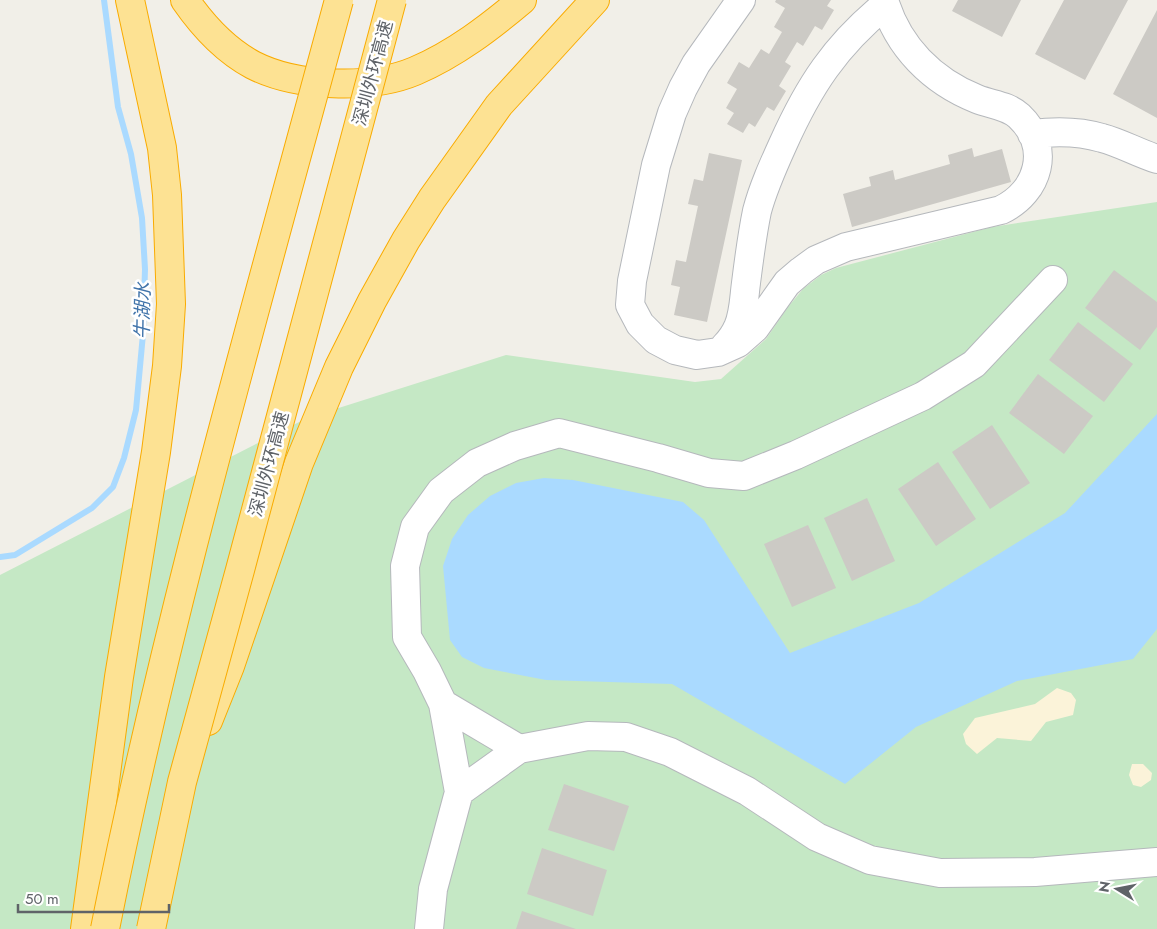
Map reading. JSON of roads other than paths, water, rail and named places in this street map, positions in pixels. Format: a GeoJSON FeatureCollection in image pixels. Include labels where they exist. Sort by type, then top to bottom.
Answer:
{"type":"FeatureCollection","features":[{"type":"Feature","properties":{"kind":"highway"},"geometry":{"type":"LineString","coordinates":[[85,929],[119,677],[156,452],[167,366],[171,304],[168,205],[162,148],[130,0]]}},
{"type":"Feature","properties":{"kind":"highway"},"geometry":{"type":"LineString","coordinates":[[185,0],[202,24],[224,45],[252,64],[281,76],[316,82],[348,84],[382,80],[414,71],[443,57],[481,33],[522,0]]}},
{"type":"Feature","properties":{"kind":"highway"},"geometry":{"type":"LineString","coordinates":[[105,929],[124,832],[173,620],[339,0]]}},
{"type":"Feature","properties":{"kind":"highway","name":"深圳外环高速"},"geometry":{"type":"LineString","coordinates":[[151,929],[182,782],[392,0]]}},
{"type":"Feature","properties":{"kind":"highway"},"geometry":{"type":"LineString","coordinates":[[182,782],[230,666],[299,463],[339,367],[372,301],[432,198],[499,105],[595,0]]}},
{"type":"Feature","properties":{"kind":"street"},"geometry":{"type":"LineString","coordinates":[[718,352],[730,341],[738,328],[742,313],[749,252],[757,210],[771,170],[807,94],[835,53],[884,3],[899,37],[921,64],[948,86],[979,100],[1009,109],[1018,115],[1032,134],[1038,156],[1035,174],[1028,189],[1011,205],[1001,210],[846,247],[816,260],[787,283],[755,328],[738,343],[718,352],[697,354],[675,350],[656,340],[640,324],[630,305],[632,281],[656,165],[672,113],[696,64],[741,0]]}},
{"type":"Feature","properties":{"kind":"street"},"geometry":{"type":"LineString","coordinates":[[1032,134],[1068,132],[1085,134],[1118,143],[1157,159]]}},
{"type":"Feature","properties":{"kind":"street"},"geometry":{"type":"LineString","coordinates":[[749,252],[753,263],[766,275],[783,279],[794,277]]}},
{"type":"Feature","properties":{"kind":"street"},"geometry":{"type":"LineString","coordinates":[[429,929],[434,889],[459,792],[442,704],[427,671],[407,637],[405,566],[415,527],[441,490],[477,463],[515,446],[559,433],[709,473],[744,476],[796,455],[923,396],[974,364],[1053,280]]}},
{"type":"Feature","properties":{"kind":"street"},"geometry":{"type":"LineString","coordinates":[[442,704],[519,749]]}},
{"type":"Feature","properties":{"kind":"street"},"geometry":{"type":"LineString","coordinates":[[459,792],[519,749],[588,736],[626,738],[670,752],[747,791],[817,837],[870,860],[940,872],[1035,872],[1157,862]]}},
{"type":"Feature","properties":{"kind":"water"},"geometry":{"type":"Polygon","coordinates":[[[1157,414],[1157,629],[1133,659],[1017,681],[916,727],[845,784],[672,684],[546,680],[484,668],[462,657],[450,640],[443,566],[452,539],[468,515],[490,496],[516,483],[544,478],[573,480],[683,502],[704,520],[790,653],[919,603],[1065,513],[1157,414]]]}},
{"type":"Feature","properties":{"kind":"waterway","name":"牛湖水"},"geometry":{"type":"LineString","coordinates":[[0,557],[15,555],[92,508],[113,487],[124,458],[136,410],[143,334],[145,269],[142,218],[131,154],[118,107],[104,0]]}}]}
